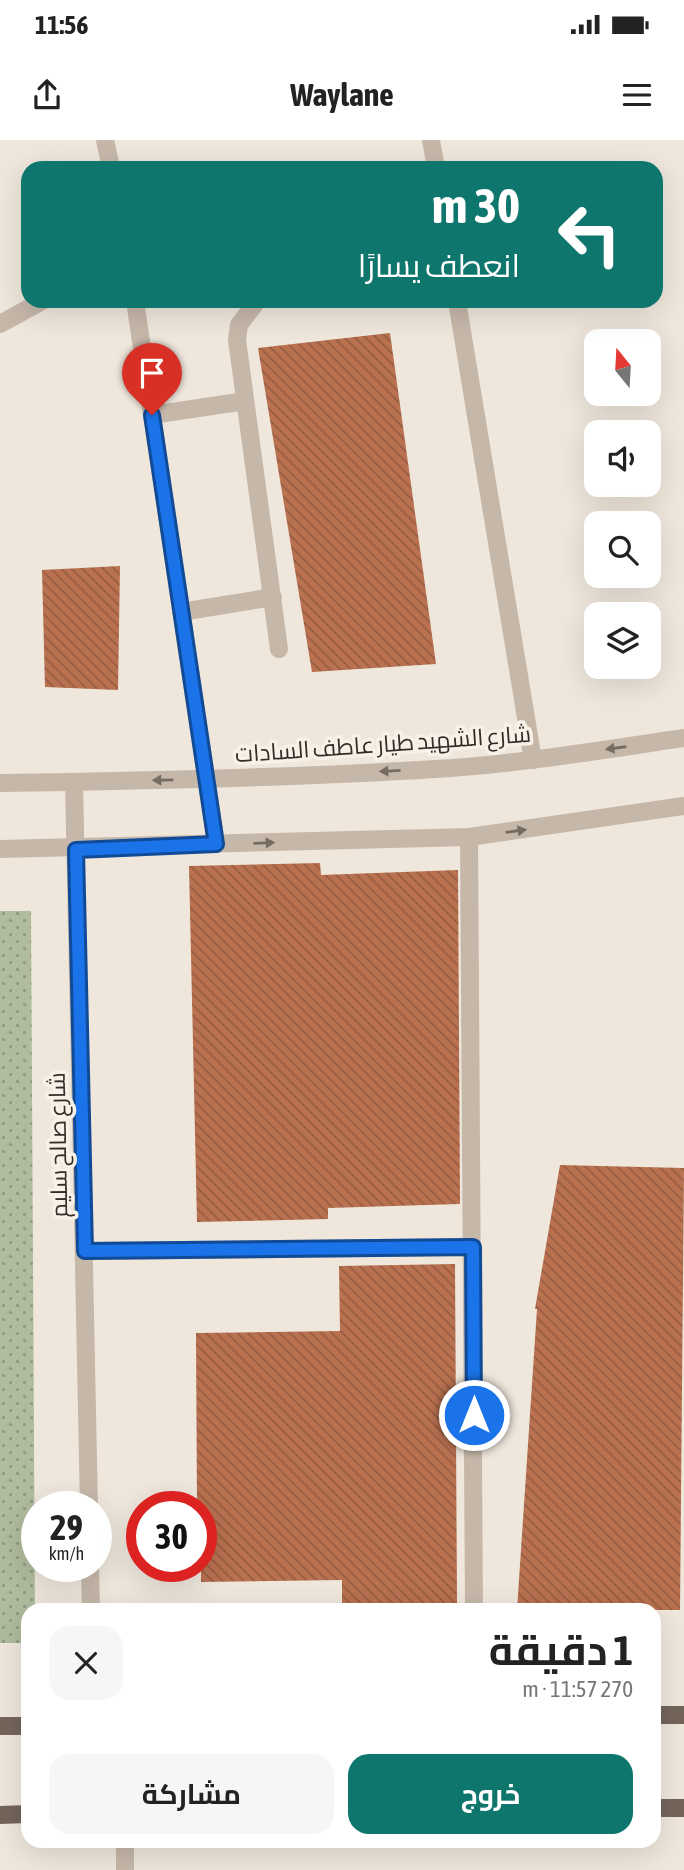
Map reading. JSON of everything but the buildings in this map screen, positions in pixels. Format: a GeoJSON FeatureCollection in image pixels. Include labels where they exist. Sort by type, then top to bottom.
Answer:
{"type":"FeatureCollection","features":[{"type":"Feature","properties":{"kind":"main road"},"geometry":{"type":"LineString","coordinates":[[661,1715],[684,1715]]}},
{"type":"Feature","properties":{"kind":"main road"},"geometry":{"type":"LineString","coordinates":[[0,1726],[21,1726]]}},
{"type":"Feature","properties":{"kind":"main road"},"geometry":{"type":"LineString","coordinates":[[661,1808],[684,1808]]}},
{"type":"Feature","properties":{"kind":"main road"},"geometry":{"type":"LineString","coordinates":[[0,1815],[21,1814]]}},
{"type":"Feature","properties":{"kind":"street"},"geometry":{"type":"LineString","coordinates":[[105,140],[110,161]]}},
{"type":"Feature","properties":{"kind":"street"},"geometry":{"type":"LineString","coordinates":[[431,140],[435,161]]}},
{"type":"Feature","properties":{"kind":"street"},"geometry":{"type":"LineString","coordinates":[[0,324],[29,308]]}},
{"type":"Feature","properties":{"kind":"street"},"geometry":{"type":"LineString","coordinates":[[136,308],[216,844]]}},
{"type":"Feature","properties":{"kind":"street"},"geometry":{"type":"LineString","coordinates":[[251,308],[243,318],[237,340],[279,649]]}},
{"type":"Feature","properties":{"kind":"street"},"geometry":{"type":"LineString","coordinates":[[458,308],[533,760]]}},
{"type":"Feature","properties":{"kind":"street"},"geometry":{"type":"LineString","coordinates":[[152,415],[245,401]]}},
{"type":"Feature","properties":{"kind":"street"},"geometry":{"type":"LineString","coordinates":[[181,612],[273,597]]}},
{"type":"Feature","properties":{"kind":"street","name":"شارع الشهيد طيار عاطف السادات"},"geometry":{"type":"LineString","coordinates":[[0,783],[206,779],[437,769],[533,760],[684,738]]}},
{"type":"Feature","properties":{"kind":"street","name":"شارع صالح سليم"},"geometry":{"type":"LineString","coordinates":[[74,782],[89,1491]]}},
{"type":"Feature","properties":{"kind":"street"},"geometry":{"type":"LineString","coordinates":[[0,849],[76,850],[469,837],[684,806]]}},
{"type":"Feature","properties":{"kind":"street"},"geometry":{"type":"LineString","coordinates":[[469,837],[474,1603]]}},
{"type":"Feature","properties":{"kind":"street"},"geometry":{"type":"LineString","coordinates":[[85,1251],[473,1247]]}},
{"type":"Feature","properties":{"kind":"street"},"geometry":{"type":"LineString","coordinates":[[90,1582],[91,1603]]}},
{"type":"Feature","properties":{"kind":"street"},"geometry":{"type":"LineString","coordinates":[[125,1848],[125,1870]]}},
{"type":"Feature","properties":{"kind":"green space"},"geometry":{"type":"Polygon","coordinates":[[[0,911],[31,911],[34,1491],[21,1491],[21,1582],[35,1582],[35,1603],[21,1603],[21,1643],[0,1643],[0,911]]]}},
{"type":"Feature","properties":{"kind":"route"},"geometry":{"type":"LineString","coordinates":[[152,415],[216,844],[76,850],[85,1251],[473,1247],[474,1415]]}}]}
